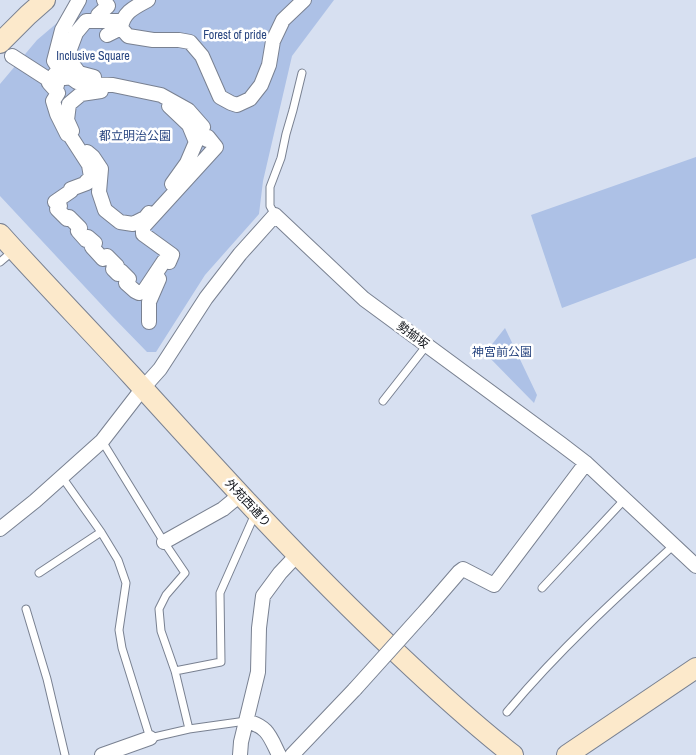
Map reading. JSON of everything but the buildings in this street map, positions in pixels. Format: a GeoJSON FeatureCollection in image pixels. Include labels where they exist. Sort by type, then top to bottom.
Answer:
{"type":"FeatureCollection","features":[{"type":"Feature","properties":{"kind":"main road"},"geometry":{"type":"LineString","coordinates":[[6,50],[28,15],[45,0]]}},
{"type":"Feature","properties":{"kind":"main road","name":"外苑西通り"},"geometry":{"type":"LineString","coordinates":[[0,234],[7,256],[143,388],[297,555],[427,681],[513,755]]}},
{"type":"Feature","properties":{"kind":"main road"},"geometry":{"type":"LineString","coordinates":[[567,755],[696,668]]}},
{"type":"Feature","properties":{"kind":"street"},"geometry":{"type":"LineString","coordinates":[[76,99],[56,76],[54,61],[62,30],[79,0]]}},
{"type":"Feature","properties":{"kind":"street"},"geometry":{"type":"LineString","coordinates":[[102,21],[98,15],[108,6],[104,0]]}},
{"type":"Feature","properties":{"kind":"street"},"geometry":{"type":"LineString","coordinates":[[107,35],[121,25],[128,11],[148,0]]}},
{"type":"Feature","properties":{"kind":"street"},"geometry":{"type":"LineString","coordinates":[[96,83],[69,104],[67,120],[77,142],[92,157],[100,169],[99,191],[105,210],[120,222],[133,224],[145,218],[162,199],[187,163],[196,142],[189,125],[170,106],[132,92],[96,83],[79,73],[67,57],[76,33],[86,21],[102,21],[121,25],[128,36],[190,42],[202,56],[220,96],[231,103],[237,104],[250,99],[261,85],[269,65],[273,41],[284,20],[304,0]]}},
{"type":"Feature","properties":{"kind":"street"},"geometry":{"type":"LineString","coordinates":[[6,50],[56,76],[86,88],[96,83],[161,95],[188,110],[203,127],[199,134],[207,140],[208,137],[216,146],[143,227],[143,234],[172,255],[168,262],[164,261],[144,290],[139,293],[135,292],[126,283],[129,279],[121,271],[118,274],[114,269],[117,266],[107,256],[104,258],[92,247],[95,244],[88,237],[86,240],[78,231],[80,228],[70,217],[67,219],[57,209],[60,206],[55,202],[71,189],[87,183],[91,177],[89,165],[69,134],[66,134],[57,114],[54,101],[58,93],[49,83],[56,76]]}},
{"type":"Feature","properties":{"kind":"street"},"geometry":{"type":"LineString","coordinates":[[72,191],[99,191]]}},
{"type":"Feature","properties":{"kind":"street"},"geometry":{"type":"LineString","coordinates":[[0,529],[35,502],[102,441],[160,369],[206,298],[240,254],[275,215]]}},
{"type":"Feature","properties":{"kind":"street","name":"勢揃坂"},"geometry":{"type":"LineString","coordinates":[[275,215],[364,299],[586,463],[696,566]]}},
{"type":"Feature","properties":{"kind":"street"},"geometry":{"type":"LineString","coordinates":[[133,224],[134,231],[168,257],[149,302],[149,322]]}},
{"type":"Feature","properties":{"kind":"street"},"geometry":{"type":"LineString","coordinates":[[292,755],[459,572],[463,570],[494,585],[586,463]]}},
{"type":"Feature","properties":{"kind":"street"},"geometry":{"type":"LineString","coordinates":[[164,542],[223,509],[240,495]]}},
{"type":"Feature","properties":{"kind":"street"},"geometry":{"type":"LineString","coordinates":[[240,755],[258,672],[258,628],[263,596],[280,573],[297,555]]}},
{"type":"Feature","properties":{"kind":"street"},"geometry":{"type":"LineString","coordinates":[[246,721],[263,727],[279,755]]}},
{"type":"Feature","properties":{"kind":"street"},"geometry":{"type":"LineString","coordinates":[[102,755],[150,738]]}},
{"type":"Feature","properties":{"kind":"lane"},"geometry":{"type":"LineString","coordinates":[[275,215],[270,206],[270,186],[280,158],[302,73]]}},
{"type":"Feature","properties":{"kind":"lane"},"geometry":{"type":"LineString","coordinates":[[383,401],[427,345]]}},
{"type":"Feature","properties":{"kind":"lane"},"geometry":{"type":"LineString","coordinates":[[102,441],[185,573],[166,595],[159,609],[161,631],[175,671],[189,729]]}},
{"type":"Feature","properties":{"kind":"lane"},"geometry":{"type":"LineString","coordinates":[[62,477],[101,532],[118,560],[126,583],[120,630],[122,648],[150,738],[189,729],[246,721]]}},
{"type":"Feature","properties":{"kind":"lane"},"geometry":{"type":"LineString","coordinates":[[542,588],[625,499]]}},
{"type":"Feature","properties":{"kind":"lane"},"geometry":{"type":"LineString","coordinates":[[175,671],[221,662],[220,593],[256,512]]}},
{"type":"Feature","properties":{"kind":"lane"},"geometry":{"type":"LineString","coordinates":[[39,573],[101,532]]}},
{"type":"Feature","properties":{"kind":"lane"},"geometry":{"type":"LineString","coordinates":[[507,712],[583,629],[674,545]]}},
{"type":"Feature","properties":{"kind":"lane"},"geometry":{"type":"LineString","coordinates":[[26,609],[47,679],[65,755]]}},
{"type":"Feature","properties":{"kind":"green space","name":"都立明治公園"},"geometry":{"type":"Polygon","coordinates":[[[84,0],[334,0],[292,56],[263,181],[259,214],[205,275],[156,352],[147,352],[0,196],[0,84],[37,40],[84,0]]]}},
{"type":"Feature","properties":{"kind":"green space"},"geometry":{"type":"Polygon","coordinates":[[[696,157],[696,258],[562,308],[531,215],[696,157]]]}},
{"type":"Feature","properties":{"kind":"green space","name":"神宮前公園"},"geometry":{"type":"Polygon","coordinates":[[[505,328],[537,395],[534,403],[485,353],[505,328]]]}},
{"type":"Feature","properties":{"kind":"park label","name":"Forest of pride"},"geometry":{"type":"Point","coordinates":[235,35]}},
{"type":"Feature","properties":{"kind":"park label","name":"Inclusive Square"},"geometry":{"type":"Point","coordinates":[93,56]}}]}
